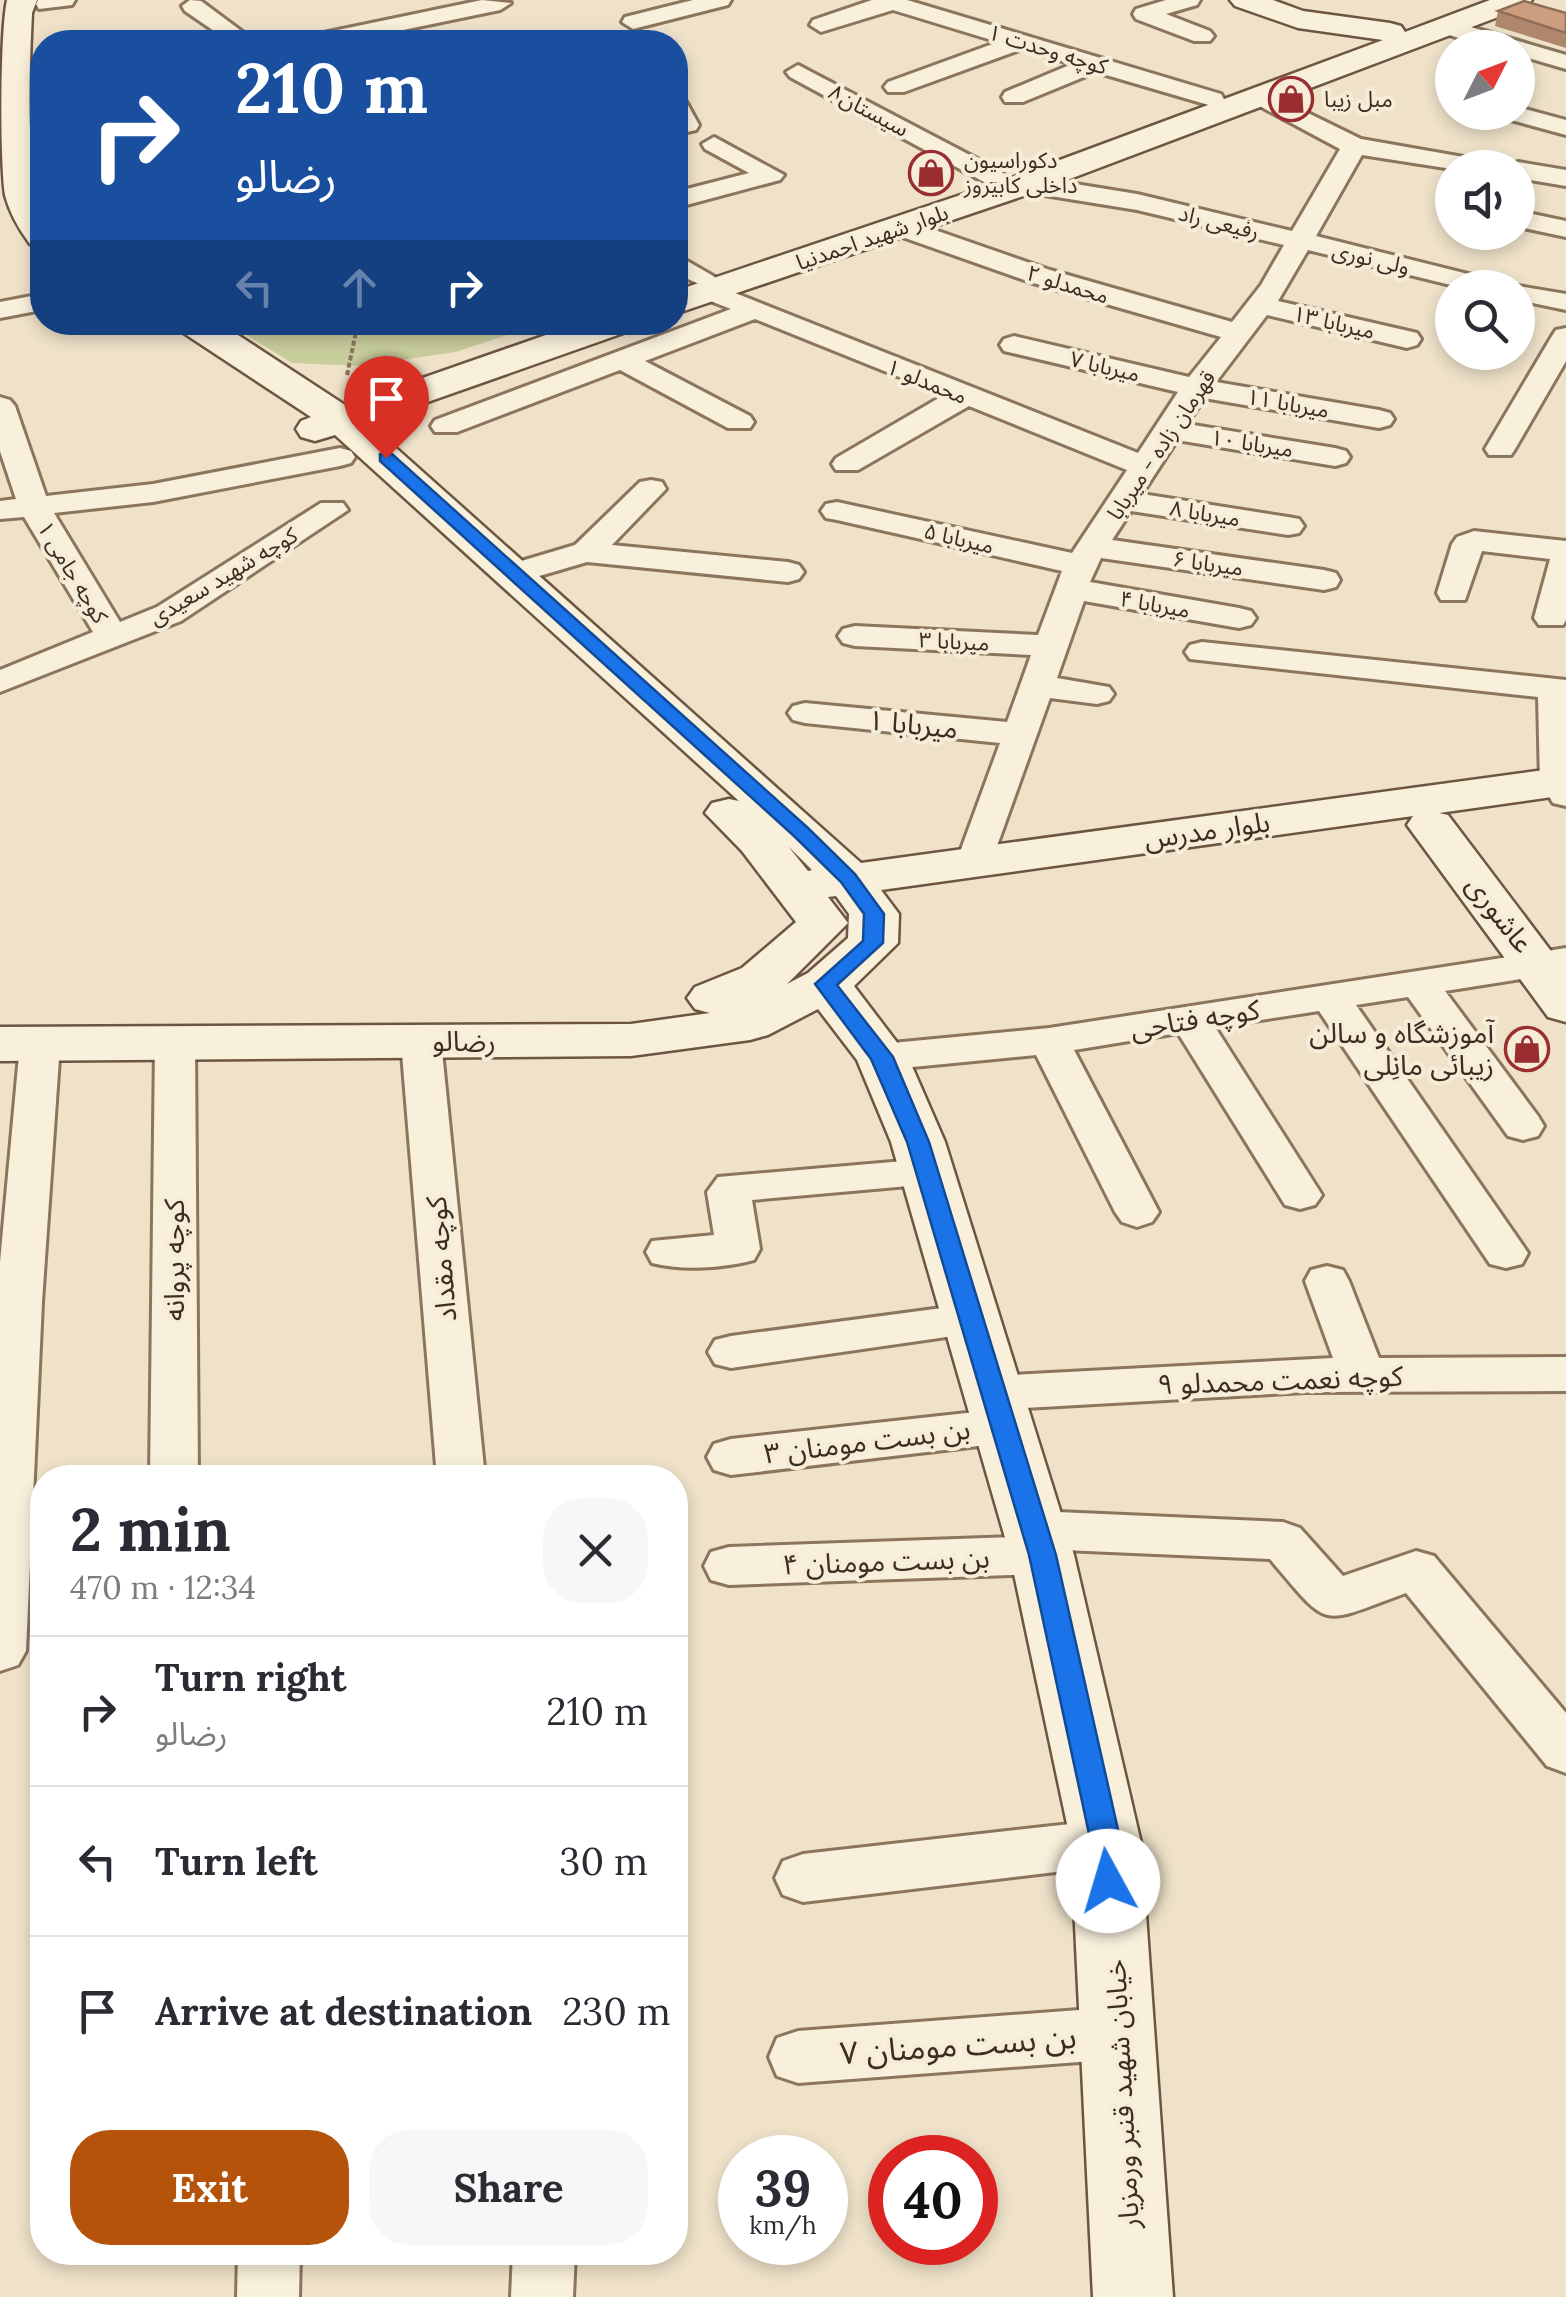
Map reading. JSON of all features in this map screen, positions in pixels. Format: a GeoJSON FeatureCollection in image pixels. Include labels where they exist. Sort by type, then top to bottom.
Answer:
{"type":"FeatureCollection","features":[{"type":"Feature","properties":{"kind":"main road"},"geometry":{"type":"LineString","coordinates":[[1244,0],[1298,19],[1390,32]]}},
{"type":"Feature","properties":{"kind":"main road","name":"بلوار شهید احمدنیا"},"geometry":{"type":"LineString","coordinates":[[690,279],[1212,99],[1473,0]]}},
{"type":"Feature","properties":{"kind":"main road","name":"بلوار شهید احمدنیا"},"geometry":{"type":"LineString","coordinates":[[690,279],[900,227],[1263,98],[1517,0]]}},
{"type":"Feature","properties":{"kind":"main road"},"geometry":{"type":"LineString","coordinates":[[34,2],[41,30]]}},
{"type":"Feature","properties":{"kind":"main road"},"geometry":{"type":"LineString","coordinates":[[30,217],[18,183],[16,36],[34,2]]}},
{"type":"Feature","properties":{"kind":"main road"},"geometry":{"type":"LineString","coordinates":[[1298,19],[1320,37],[1326,56]]}},
{"type":"Feature","properties":{"kind":"main road"},"geometry":{"type":"LineString","coordinates":[[172,335],[220,368],[320,409],[416,380],[533,335]]}},
{"type":"Feature","properties":{"kind":"main road"},"geometry":{"type":"LineString","coordinates":[[212,335],[386,458],[861,896],[816,931]]}},
{"type":"Feature","properties":{"kind":"main road"},"geometry":{"type":"LineString","coordinates":[[386,458],[378,432],[416,380],[620,341]]}},
{"type":"Feature","properties":{"kind":"main road","name":"خیابان شهید قنبر ورمزیار"},"geometry":{"type":"LineString","coordinates":[[320,409],[376,486],[759,840],[816,931],[882,1057],[928,1173],[1039,1542],[1106,1843],[1133,2297]]}},
{"type":"Feature","properties":{"kind":"main road","name":"بلوار مدرس"},"geometry":{"type":"LineString","coordinates":[[861,896],[1430,825],[1564,791]]}},
{"type":"Feature","properties":{"kind":"main road","name":"بلوار مدرس"},"geometry":{"type":"LineString","coordinates":[[861,896],[975,863],[1564,791]]}},
{"type":"Feature","properties":{"kind":"main road","name":"عاشوری"},"geometry":{"type":"LineString","coordinates":[[1430,825],[1551,961],[1566,1006]]}},
{"type":"Feature","properties":{"kind":"main road","name":"رضالو"},"geometry":{"type":"LineString","coordinates":[[816,931],[873,943],[861,896]]}},
{"type":"Feature","properties":{"kind":"main road","name":"رضالو"},"geometry":{"type":"LineString","coordinates":[[0,1010],[412,1004],[514,1018],[657,1008],[730,996],[778,969],[816,931]]}},
{"type":"Feature","properties":{"kind":"main road","name":"رضالو"},"geometry":{"type":"LineString","coordinates":[[20,1044],[631,1040],[750,1024],[816,931]]}},
{"type":"Feature","properties":{"kind":"street"},"geometry":{"type":"LineString","coordinates":[[634,22],[720,0]]}},
{"type":"Feature","properties":{"kind":"street"},"geometry":{"type":"LineString","coordinates":[[922,11],[962,0]]}},
{"type":"Feature","properties":{"kind":"street"},"geometry":{"type":"LineString","coordinates":[[1144,14],[1189,0]]}},
{"type":"Feature","properties":{"kind":"street"},"geometry":{"type":"LineString","coordinates":[[821,25],[889,1]]}},
{"type":"Feature","properties":{"kind":"street","name":"کوچه وحدت ۱"},"geometry":{"type":"LineString","coordinates":[[889,1],[1212,99]]}},
{"type":"Feature","properties":{"kind":"street"},"geometry":{"type":"LineString","coordinates":[[371,30],[498,2]]}},
{"type":"Feature","properties":{"kind":"street"},"geometry":{"type":"LineString","coordinates":[[1114,4],[1202,36]]}},
{"type":"Feature","properties":{"kind":"street"},"geometry":{"type":"LineString","coordinates":[[193,6],[227,30]]}},
{"type":"Feature","properties":{"kind":"street"},"geometry":{"type":"LineString","coordinates":[[382,8],[423,30]]}},
{"type":"Feature","properties":{"kind":"street"},"geometry":{"type":"LineString","coordinates":[[1448,27],[1566,62]]}},
{"type":"Feature","properties":{"kind":"street"},"geometry":{"type":"LineString","coordinates":[[896,87],[1023,42]]}},
{"type":"Feature","properties":{"kind":"street"},"geometry":{"type":"LineString","coordinates":[[1014,96],[1096,63]]}},
{"type":"Feature","properties":{"kind":"street","name":"سیستان۸"},"geometry":{"type":"LineString","coordinates":[[798,72],[993,177]]}},
{"type":"Feature","properties":{"kind":"street"},"geometry":{"type":"LineString","coordinates":[[1263,98],[1354,146],[1435,158]]}},
{"type":"Feature","properties":{"kind":"street"},"geometry":{"type":"LineString","coordinates":[[1535,119],[1566,128]]}},
{"type":"Feature","properties":{"kind":"street"},"geometry":{"type":"LineString","coordinates":[[688,197],[771,175],[714,144]]}},
{"type":"Feature","properties":{"kind":"street","name":"قهرمان زاده - میربابا"},"geometry":{"type":"LineString","coordinates":[[975,863],[1081,567],[1197,388],[1261,304],[1301,242],[1354,146]]}},
{"type":"Feature","properties":{"kind":"street"},"geometry":{"type":"LineString","coordinates":[[1112,153],[1114,179],[1137,202]]}},
{"type":"Feature","properties":{"kind":"street"},"geometry":{"type":"LineString","coordinates":[[1535,173],[1566,178]]}},
{"type":"Feature","properties":{"kind":"street","name":"رفیعی راد"},"geometry":{"type":"LineString","coordinates":[[1026,184],[1137,202],[1301,242]]}},
{"type":"Feature","properties":{"kind":"street"},"geometry":{"type":"LineString","coordinates":[[1535,222],[1566,229]]}},
{"type":"Feature","properties":{"kind":"street","name":"محمدلو ۲"},"geometry":{"type":"LineString","coordinates":[[900,227],[1040,276],[1239,333]]}},
{"type":"Feature","properties":{"kind":"street","name":"ولی نوری"},"geometry":{"type":"LineString","coordinates":[[1301,242],[1435,273]]}},
{"type":"Feature","properties":{"kind":"street","name":"محمدلو ۱"},"geometry":{"type":"LineString","coordinates":[[690,279],[754,310],[964,396],[1157,448]]}},
{"type":"Feature","properties":{"kind":"street"},"geometry":{"type":"LineString","coordinates":[[1535,295],[1564,300]]}},
{"type":"Feature","properties":{"kind":"street"},"geometry":{"type":"LineString","coordinates":[[0,310],[30,304]]}},
{"type":"Feature","properties":{"kind":"street","name":"میربابا ۱۳"},"geometry":{"type":"LineString","coordinates":[[1261,304],[1408,338]]}},
{"type":"Feature","properties":{"kind":"street"},"geometry":{"type":"LineString","coordinates":[[688,325],[754,310]]}},
{"type":"Feature","properties":{"kind":"street"},"geometry":{"type":"LineString","coordinates":[[446,426],[620,341],[646,335]]}},
{"type":"Feature","properties":{"kind":"street"},"geometry":{"type":"LineString","coordinates":[[1500,449],[1566,336]]}},
{"type":"Feature","properties":{"kind":"street"},"geometry":{"type":"LineString","coordinates":[[620,341],[738,422]]}},
{"type":"Feature","properties":{"kind":"street","name":"میربابا ۷"},"geometry":{"type":"LineString","coordinates":[[1014,345],[1197,388]]}},
{"type":"Feature","properties":{"kind":"street"},"geometry":{"type":"LineString","coordinates":[[1217,362],[1256,368]]}},
{"type":"Feature","properties":{"kind":"street","name":"میربابا ۱۱"},"geometry":{"type":"LineString","coordinates":[[1197,388],[1380,418]]}},
{"type":"Feature","properties":{"kind":"street"},"geometry":{"type":"LineString","coordinates":[[847,464],[964,396]]}},
{"type":"Feature","properties":{"kind":"street","name":"کوچه جامی ۱"},"geometry":{"type":"LineString","coordinates":[[0,406],[34,507],[112,637]]}},
{"type":"Feature","properties":{"kind":"street"},"geometry":{"type":"LineString","coordinates":[[0,510],[153,493],[320,409]]}},
{"type":"Feature","properties":{"kind":"street"},"geometry":{"type":"LineString","coordinates":[[1157,448],[1266,472]]}},
{"type":"Feature","properties":{"kind":"street","name":"میربابا ۱۰"},"geometry":{"type":"LineString","coordinates":[[1157,448],[1335,456]]}},
{"type":"Feature","properties":{"kind":"street"},"geometry":{"type":"LineString","coordinates":[[586,552],[652,490]]}},
{"type":"Feature","properties":{"kind":"street","name":"میربابا ۸"},"geometry":{"type":"LineString","coordinates":[[1123,500],[1288,526]]}},
{"type":"Feature","properties":{"kind":"street","name":"کوچه شهید سعیدی"},"geometry":{"type":"LineString","coordinates":[[0,682],[169,614],[332,510]]}},
{"type":"Feature","properties":{"kind":"street","name":"میربابا ۵"},"geometry":{"type":"LineString","coordinates":[[837,511],[1081,567]]}},
{"type":"Feature","properties":{"kind":"street"},"geometry":{"type":"LineString","coordinates":[[1453,593],[1468,544],[1474,541],[1566,551]]}},
{"type":"Feature","properties":{"kind":"street"},"geometry":{"type":"LineString","coordinates":[[512,574],[586,552],[788,572]]}},
{"type":"Feature","properties":{"kind":"street"},"geometry":{"type":"LineString","coordinates":[[1550,618],[1566,559]]}},
{"type":"Feature","properties":{"kind":"street","name":"میربابا ۶"},"geometry":{"type":"LineString","coordinates":[[1081,567],[1324,580]]}},
{"type":"Feature","properties":{"kind":"street","name":"میربابا ۴"},"geometry":{"type":"LineString","coordinates":[[1081,567],[1239,618]]}},
{"type":"Feature","properties":{"kind":"street","name":"میربابا ۳"},"geometry":{"type":"LineString","coordinates":[[856,636],[1052,646]]}},
{"type":"Feature","properties":{"kind":"street"},"geometry":{"type":"LineString","coordinates":[[1202,652],[1555,688],[1564,791]]}},
{"type":"Feature","properties":{"kind":"street"},"geometry":{"type":"LineString","coordinates":[[1038,686],[1097,694]]}},
{"type":"Feature","properties":{"kind":"street","name":"میربابا ۱"},"geometry":{"type":"LineString","coordinates":[[805,714],[1020,734]]}},
{"type":"Feature","properties":{"kind":"street","name":"کوچه فتاحی"},"geometry":{"type":"LineString","coordinates":[[882,1057],[1048,1041],[1551,961]]}},
{"type":"Feature","properties":{"kind":"street"},"geometry":{"type":"LineString","coordinates":[[1418,982],[1523,1126]]}},
{"type":"Feature","properties":{"kind":"street"},"geometry":{"type":"LineString","coordinates":[[1329,996],[1506,1253]]}},
{"type":"Feature","properties":{"kind":"street"},"geometry":{"type":"LineString","coordinates":[[1192,1020],[1300,1195]]}},
{"type":"Feature","properties":{"kind":"street","name":"کوچه مقداد"},"geometry":{"type":"LineString","coordinates":[[420,1041],[460,1465]]}},
{"type":"Feature","properties":{"kind":"street"},"geometry":{"type":"LineString","coordinates":[[1048,1041],[1137,1212]]}},
{"type":"Feature","properties":{"kind":"street","name":"کوچه پروانه"},"geometry":{"type":"LineString","coordinates":[[174,1465],[175,1043]]}},
{"type":"Feature","properties":{"kind":"street"},"geometry":{"type":"LineString","coordinates":[[1,1630],[19,1302],[20,1044]]}},
{"type":"Feature","properties":{"kind":"street"},"geometry":{"type":"LineString","coordinates":[[668,1252],[738,1249],[729,1192],[733,1187],[928,1173]]}},
{"type":"Feature","properties":{"kind":"street"},"geometry":{"type":"LineString","coordinates":[[1327,1281],[1362,1375]]}},
{"type":"Feature","properties":{"kind":"street"},"geometry":{"type":"LineString","coordinates":[[731,1352],[972,1320]]}},
{"type":"Feature","properties":{"kind":"street","name":"کوچه نعمت محمدلو ۹"},"geometry":{"type":"LineString","coordinates":[[999,1409],[1362,1375],[1566,1374]]}},
{"type":"Feature","properties":{"kind":"street","name":"۳ بن بست مومنان"},"geometry":{"type":"LineString","coordinates":[[731,1457],[999,1409]]}},
{"type":"Feature","properties":{"kind":"street","name":"۴ بن بست مومنان"},"geometry":{"type":"LineString","coordinates":[[729,1566],[1039,1542],[1283,1541],[1334,1599],[1416,1570],[1566,1752]]}},
{"type":"Feature","properties":{"kind":"street"},"geometry":{"type":"LineString","coordinates":[[804,1878],[1106,1843]]}},
{"type":"Feature","properties":{"kind":"street","name":"۷ بن بست مومنان"},"geometry":{"type":"LineString","coordinates":[[798,2056],[1118,2032]]}},
{"type":"Feature","properties":{"kind":"street"},"geometry":{"type":"LineString","coordinates":[[268,2297],[269,2265]]}},
{"type":"Feature","properties":{"kind":"street"},"geometry":{"type":"LineString","coordinates":[[542,2297],[543,2265]]}},
{"type":"Feature","properties":{"kind":"path"},"geometry":{"type":"LineString","coordinates":[[320,409],[352,335]]}},
{"type":"Feature","properties":{"kind":"green space"},"geometry":{"type":"Polygon","coordinates":[[[246,335],[507,335],[455,352],[361,366],[292,363],[246,335]]]}},
{"type":"Feature","properties":{"kind":"building"},"geometry":{"type":"Polygon","coordinates":[[[1524,1],[1566,13],[1566,33],[1498,11],[1524,1]]]}},
{"type":"Feature","properties":{"kind":"place","name":"مبل زیبا"},"geometry":{"type":"Point","coordinates":[1291,99]}},
{"type":"Feature","properties":{"kind":"place","name":"دکوراسیون داخلی کابیروز"},"geometry":{"type":"Point","coordinates":[931,173]}},
{"type":"Feature","properties":{"kind":"place","name":"آموزشگاه و سالن زیبائی مانِلی"},"geometry":{"type":"Point","coordinates":[1527,1049]}},
{"type":"Feature","properties":{"kind":"route"},"geometry":{"type":"LineString","coordinates":[[386,458],[801,832],[848,878],[874,914],[873,943],[826,984],[882,1057],[918,1142],[1042,1555],[1106,1843],[1108,1881]]}}]}
